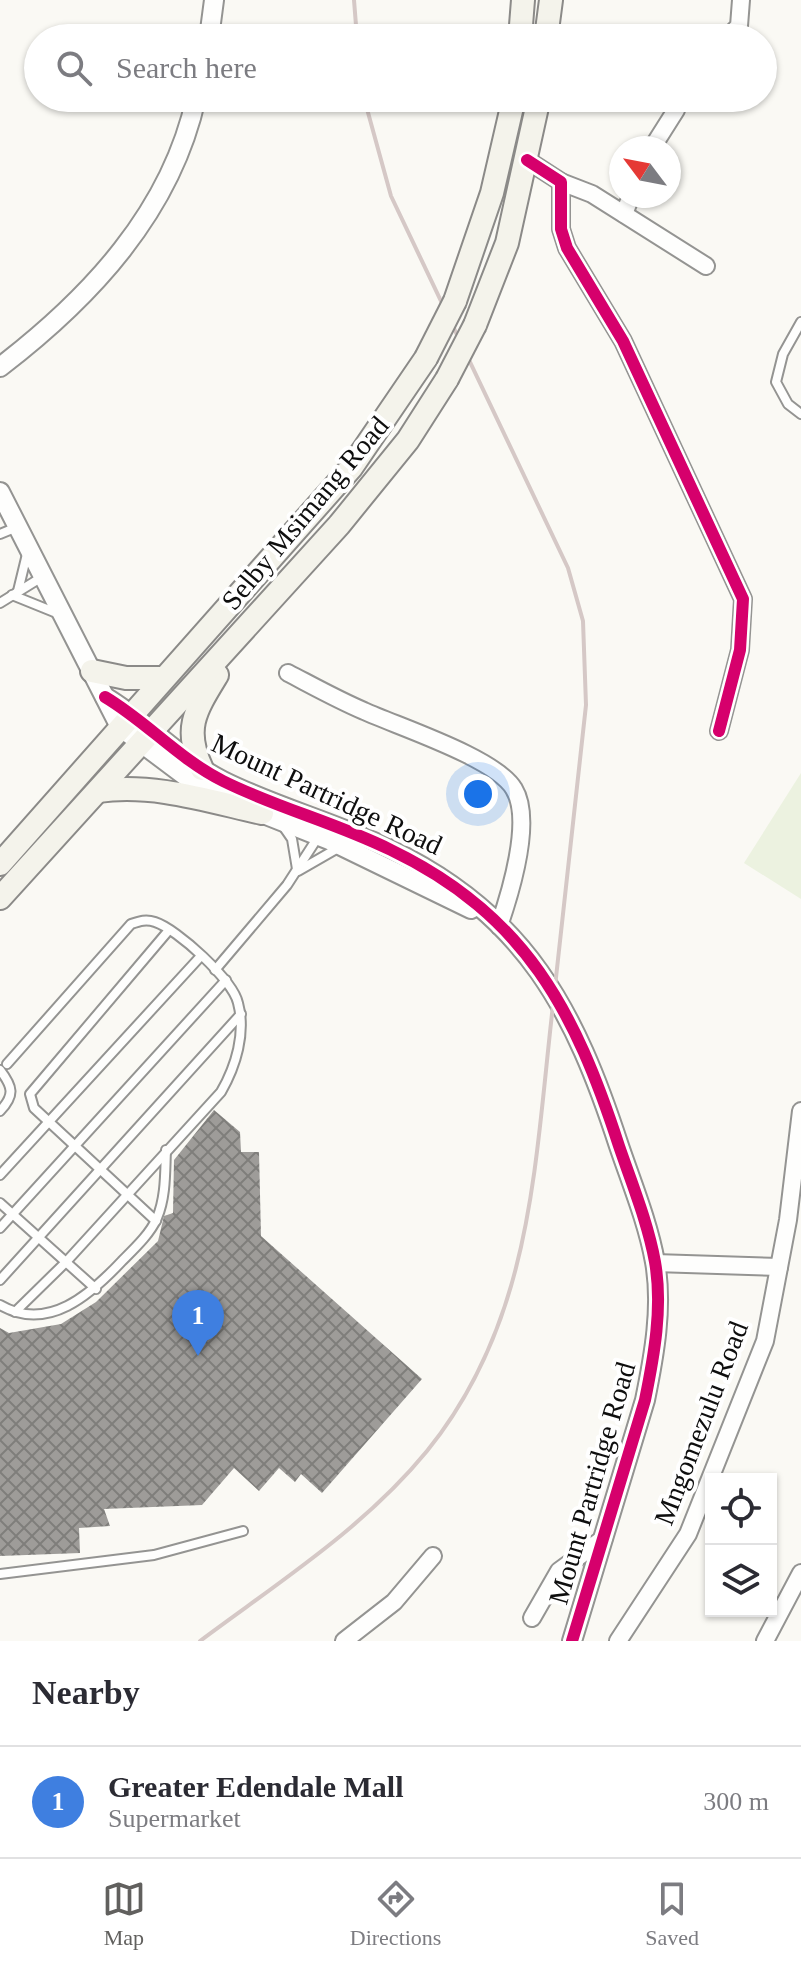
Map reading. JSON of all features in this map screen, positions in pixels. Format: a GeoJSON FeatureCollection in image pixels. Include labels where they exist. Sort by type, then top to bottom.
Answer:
{"type":"FeatureCollection","features":[{"type":"Feature","properties":{"kind":"main road"},"geometry":{"type":"LineString","coordinates":[[521,24],[523,0]]}},
{"type":"Feature","properties":{"kind":"main road"},"geometry":{"type":"LineString","coordinates":[[548,24],[551,0]]}},
{"type":"Feature","properties":{"kind":"main road","name":"Selby Msimang Road"},"geometry":{"type":"LineString","coordinates":[[0,864],[351,468],[426,358],[455,301],[492,193],[511,112]]}},
{"type":"Feature","properties":{"kind":"main road","name":"Selby Msimang Road"},"geometry":{"type":"LineString","coordinates":[[0,898],[383,473],[447,379],[475,325],[507,243],[536,112]]}},
{"type":"Feature","properties":{"kind":"main road"},"geometry":{"type":"LineString","coordinates":[[202,769],[191,739],[194,717],[242,633]]}},
{"type":"Feature","properties":{"kind":"main road"},"geometry":{"type":"LineString","coordinates":[[92,671],[126,678],[164,678]]}},
{"type":"Feature","properties":{"kind":"main road"},"geometry":{"type":"LineString","coordinates":[[98,791],[122,787],[154,790],[270,816]]}},
{"type":"Feature","properties":{"kind":"street"},"geometry":{"type":"LineString","coordinates":[[211,24],[214,0]]}},
{"type":"Feature","properties":{"kind":"street"},"geometry":{"type":"LineString","coordinates":[[739,24],[741,0]]}},
{"type":"Feature","properties":{"kind":"street"},"geometry":{"type":"LineString","coordinates":[[0,367],[65,315],[135,234],[178,155],[192,112]]}},
{"type":"Feature","properties":{"kind":"street"},"geometry":{"type":"LineString","coordinates":[[660,136],[675,112]]}},
{"type":"Feature","properties":{"kind":"street"},"geometry":{"type":"LineString","coordinates":[[527,160],[561,182],[592,194],[706,266]]}},
{"type":"Feature","properties":{"kind":"street"},"geometry":{"type":"LineString","coordinates":[[561,182],[561,229],[567,248],[623,341],[743,599],[740,650],[719,731]]}},
{"type":"Feature","properties":{"kind":"street"},"geometry":{"type":"LineString","coordinates":[[624,214],[626,208]]}},
{"type":"Feature","properties":{"kind":"street","name":"Mount Partridge Road"},"geometry":{"type":"LineString","coordinates":[[0,492],[9,530],[27,546],[105,697],[126,720],[192,781],[270,816],[322,829],[412,861],[472,900],[543,974],[577,1033],[603,1097],[655,1263],[658,1297],[653,1363],[645,1400],[572,1641]]}},
{"type":"Feature","properties":{"kind":"street"},"geometry":{"type":"LineString","coordinates":[[288,673],[363,711],[482,763],[515,790],[520,817],[519,840],[510,895],[492,920]]}},
{"type":"Feature","properties":{"kind":"street","name":"Mount Partridge Road"},"geometry":{"type":"LineString","coordinates":[[146,737],[202,769],[322,829],[343,846],[492,920]]}},
{"type":"Feature","properties":{"kind":"street","name":"Mngomezulu Road"},"geometry":{"type":"LineString","coordinates":[[618,1641],[677,1554],[699,1508],[765,1341],[779,1267],[794,1221],[801,1111]]}},
{"type":"Feature","properties":{"kind":"street"},"geometry":{"type":"LineString","coordinates":[[655,1263],[779,1267]]}},
{"type":"Feature","properties":{"kind":"street"},"geometry":{"type":"LineString","coordinates":[[532,1618],[559,1571],[604,1538]]}},
{"type":"Feature","properties":{"kind":"street"},"geometry":{"type":"LineString","coordinates":[[344,1641],[394,1602],[433,1556]]}},
{"type":"Feature","properties":{"kind":"street"},"geometry":{"type":"LineString","coordinates":[[765,1641],[801,1573]]}},
{"type":"Feature","properties":{"kind":"lane"},"geometry":{"type":"LineString","coordinates":[[801,322],[783,354],[776,382],[788,404],[801,414]]}},
{"type":"Feature","properties":{"kind":"lane"},"geometry":{"type":"LineString","coordinates":[[14,594],[27,546]]}},
{"type":"Feature","properties":{"kind":"lane"},"geometry":{"type":"LineString","coordinates":[[0,603],[43,576]]}},
{"type":"Feature","properties":{"kind":"lane"},"geometry":{"type":"LineString","coordinates":[[14,594],[63,616]]}},
{"type":"Feature","properties":{"kind":"lane"},"geometry":{"type":"LineString","coordinates":[[270,816],[292,839],[296,871]]}},
{"type":"Feature","properties":{"kind":"lane"},"geometry":{"type":"LineString","coordinates":[[215,970],[296,871],[322,829]]}},
{"type":"Feature","properties":{"kind":"lane"},"geometry":{"type":"LineString","coordinates":[[296,871],[343,846]]}},
{"type":"Feature","properties":{"kind":"lane"},"geometry":{"type":"LineString","coordinates":[[0,1111],[12,1097],[4,1067],[131,924],[145,920],[169,930],[226,980],[238,998],[241,1014],[232,1074],[221,1092],[66,1262],[15,1312]]}},
{"type":"Feature","properties":{"kind":"lane"},"geometry":{"type":"LineString","coordinates":[[30,1101],[30,1094],[39,1080],[169,930]]}},
{"type":"Feature","properties":{"kind":"lane"},"geometry":{"type":"LineString","coordinates":[[0,1175],[200,957]]}},
{"type":"Feature","properties":{"kind":"lane"},"geometry":{"type":"LineString","coordinates":[[0,1228],[226,980]]}},
{"type":"Feature","properties":{"kind":"lane"},"geometry":{"type":"LineString","coordinates":[[0,1280],[102,1171],[241,1014]]}},
{"type":"Feature","properties":{"kind":"lane"},"geometry":{"type":"LineString","coordinates":[[12,1097],[30,1101],[48,1123],[156,1221]]}},
{"type":"Feature","properties":{"kind":"lane"},"geometry":{"type":"LineString","coordinates":[[0,1305],[15,1312],[41,1315],[59,1311],[96,1289],[156,1221],[164,1194],[166,1150]]}},
{"type":"Feature","properties":{"kind":"lane"},"geometry":{"type":"LineString","coordinates":[[0,1203],[96,1289]]}},
{"type":"Feature","properties":{"kind":"lane"},"geometry":{"type":"LineString","coordinates":[[0,1574],[154,1555],[243,1531]]}},
{"type":"Feature","properties":{"kind":"green space"},"geometry":{"type":"Polygon","coordinates":[[[801,773],[801,899],[744,863],[801,773]]]}},
{"type":"Feature","properties":{"kind":"building"},"geometry":{"type":"Polygon","coordinates":[[[214,1110],[240,1132],[241,1152],[259,1152],[261,1236],[422,1379],[322,1493],[301,1474],[295,1482],[279,1468],[259,1491],[234,1468],[202,1505],[104,1509],[110,1526],[79,1528],[80,1553],[0,1556],[0,1328],[9,1333],[61,1324],[96,1302],[158,1241],[164,1216],[173,1213],[174,1160],[214,1110]]]}},
{"type":"Feature","properties":{"kind":"railway"},"geometry":{"type":"LineString","coordinates":[[354,0],[356,24]]}},
{"type":"Feature","properties":{"kind":"railway"},"geometry":{"type":"LineString","coordinates":[[200,1641],[320,1553],[376,1505],[427,1451],[461,1403],[487,1353],[507,1301],[521,1248],[539,1137],[586,705],[583,621],[568,568],[391,196],[368,112]]}},
{"type":"Feature","properties":{"kind":"cycle path"},"geometry":{"type":"LineString","coordinates":[[527,160],[561,182],[561,229],[567,248],[623,341],[743,599],[740,650],[719,731]]}},
{"type":"Feature","properties":{"kind":"cycle path"},"geometry":{"type":"LineString","coordinates":[[105,697],[223,781],[391,850],[438,876],[477,905],[511,937],[539,972],[584,1052],[644,1218],[655,1262],[658,1314],[645,1400],[572,1641]]}},
{"type":"Feature","properties":{"kind":"place","name":"Greater Edendale Mall"},"geometry":{"type":"Point","coordinates":[198,1356]}}]}
